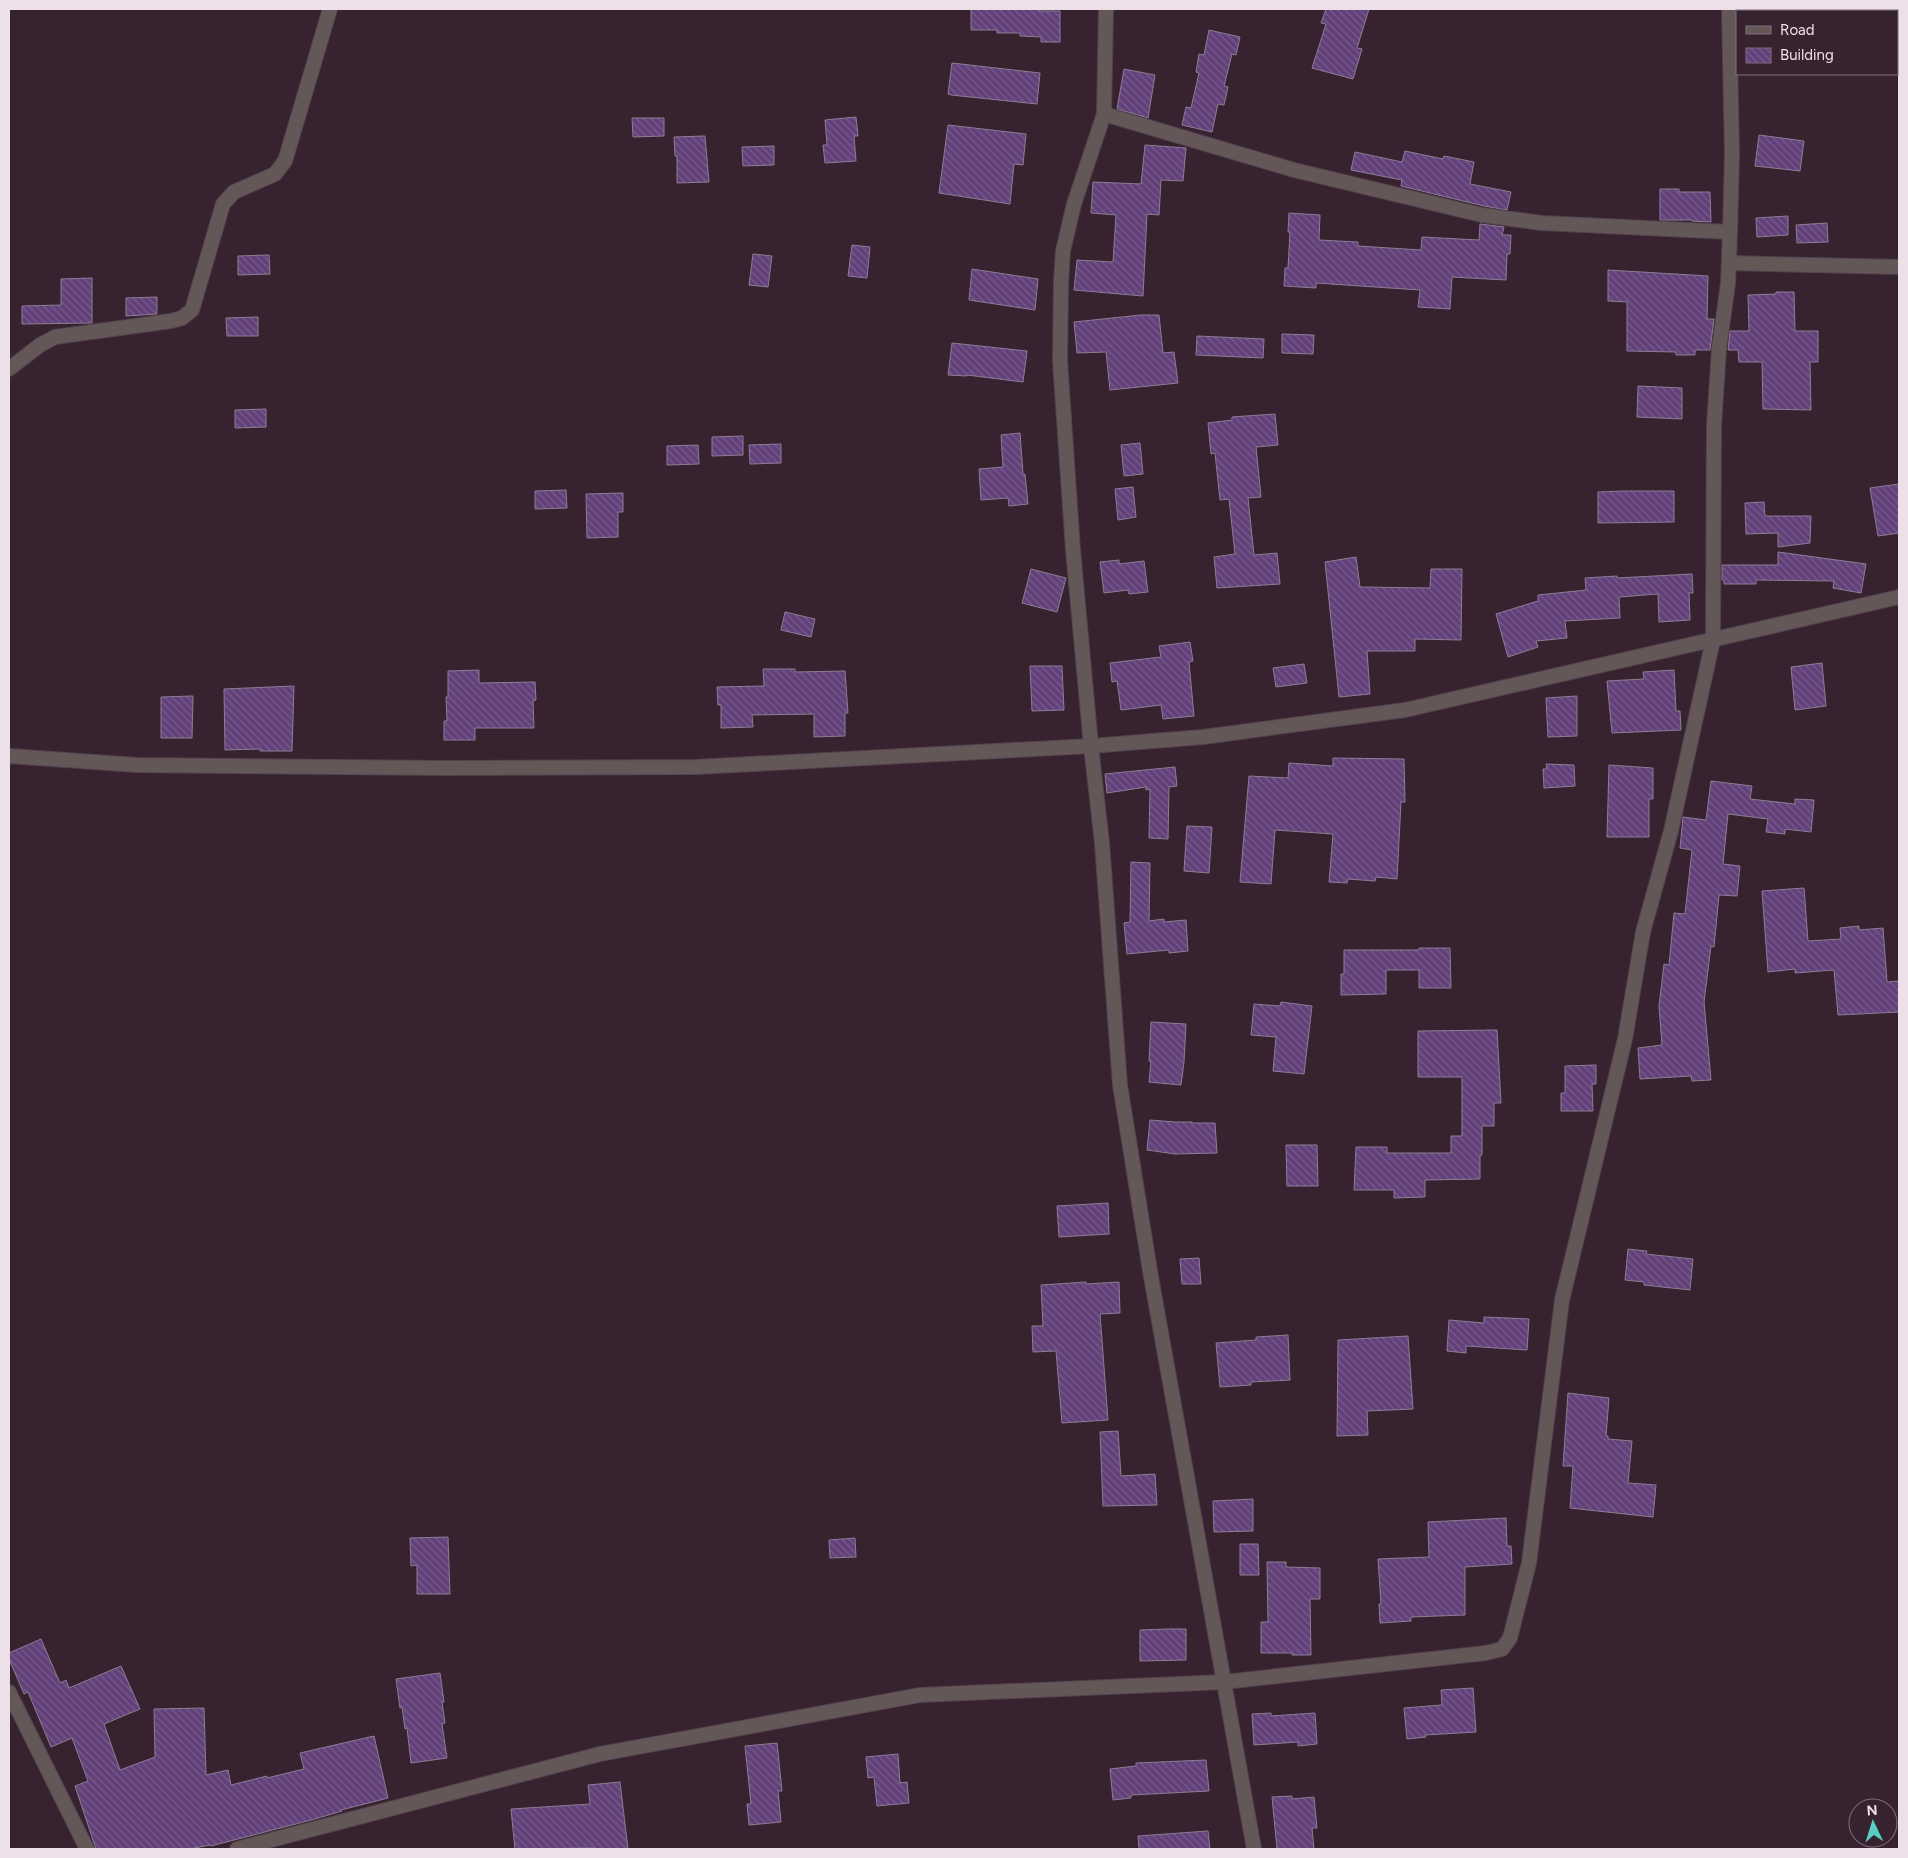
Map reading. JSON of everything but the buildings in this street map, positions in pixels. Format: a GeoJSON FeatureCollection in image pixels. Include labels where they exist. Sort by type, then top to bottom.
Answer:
{"type":"FeatureCollection","features":[{"type":"Feature","properties":{"kind":"street"},"geometry":{"type":"LineString","coordinates":[[9,369],[40,345],[55,337],[170,321],[182,318],[192,310],[223,204],[234,192],[275,174],[285,161],[330,9]]}},
{"type":"Feature","properties":{"kind":"street"},"geometry":{"type":"LineString","coordinates":[[1106,9],[1104,114],[1074,204],[1063,251],[1061,283],[1060,361],[1073,550],[1090,746],[1102,843],[1120,1085],[1151,1277],[1254,1849]]}},
{"type":"Feature","properties":{"kind":"street"},"geometry":{"type":"LineString","coordinates":[[237,1849],[600,1754],[920,1695],[1224,1682],[1486,1653],[1502,1649],[1510,1638],[1529,1563],[1562,1300],[1625,1039],[1643,932],[1672,831],[1713,640],[1714,425],[1719,349],[1728,283],[1732,155],[1729,9]]}},
{"type":"Feature","properties":{"kind":"street"},"geometry":{"type":"LineString","coordinates":[[1104,114],[1294,170],[1482,215],[1542,223],[1730,232]]}},
{"type":"Feature","properties":{"kind":"street"},"geometry":{"type":"LineString","coordinates":[[1729,263],[1899,267]]}},
{"type":"Feature","properties":{"kind":"street"},"geometry":{"type":"LineString","coordinates":[[9,756],[137,765],[435,768],[696,766],[1090,746],[1203,737],[1405,710],[1899,597]]}},
{"type":"Feature","properties":{"kind":"street"},"geometry":{"type":"LineString","coordinates":[[9,1692],[87,1849]]}}]}
